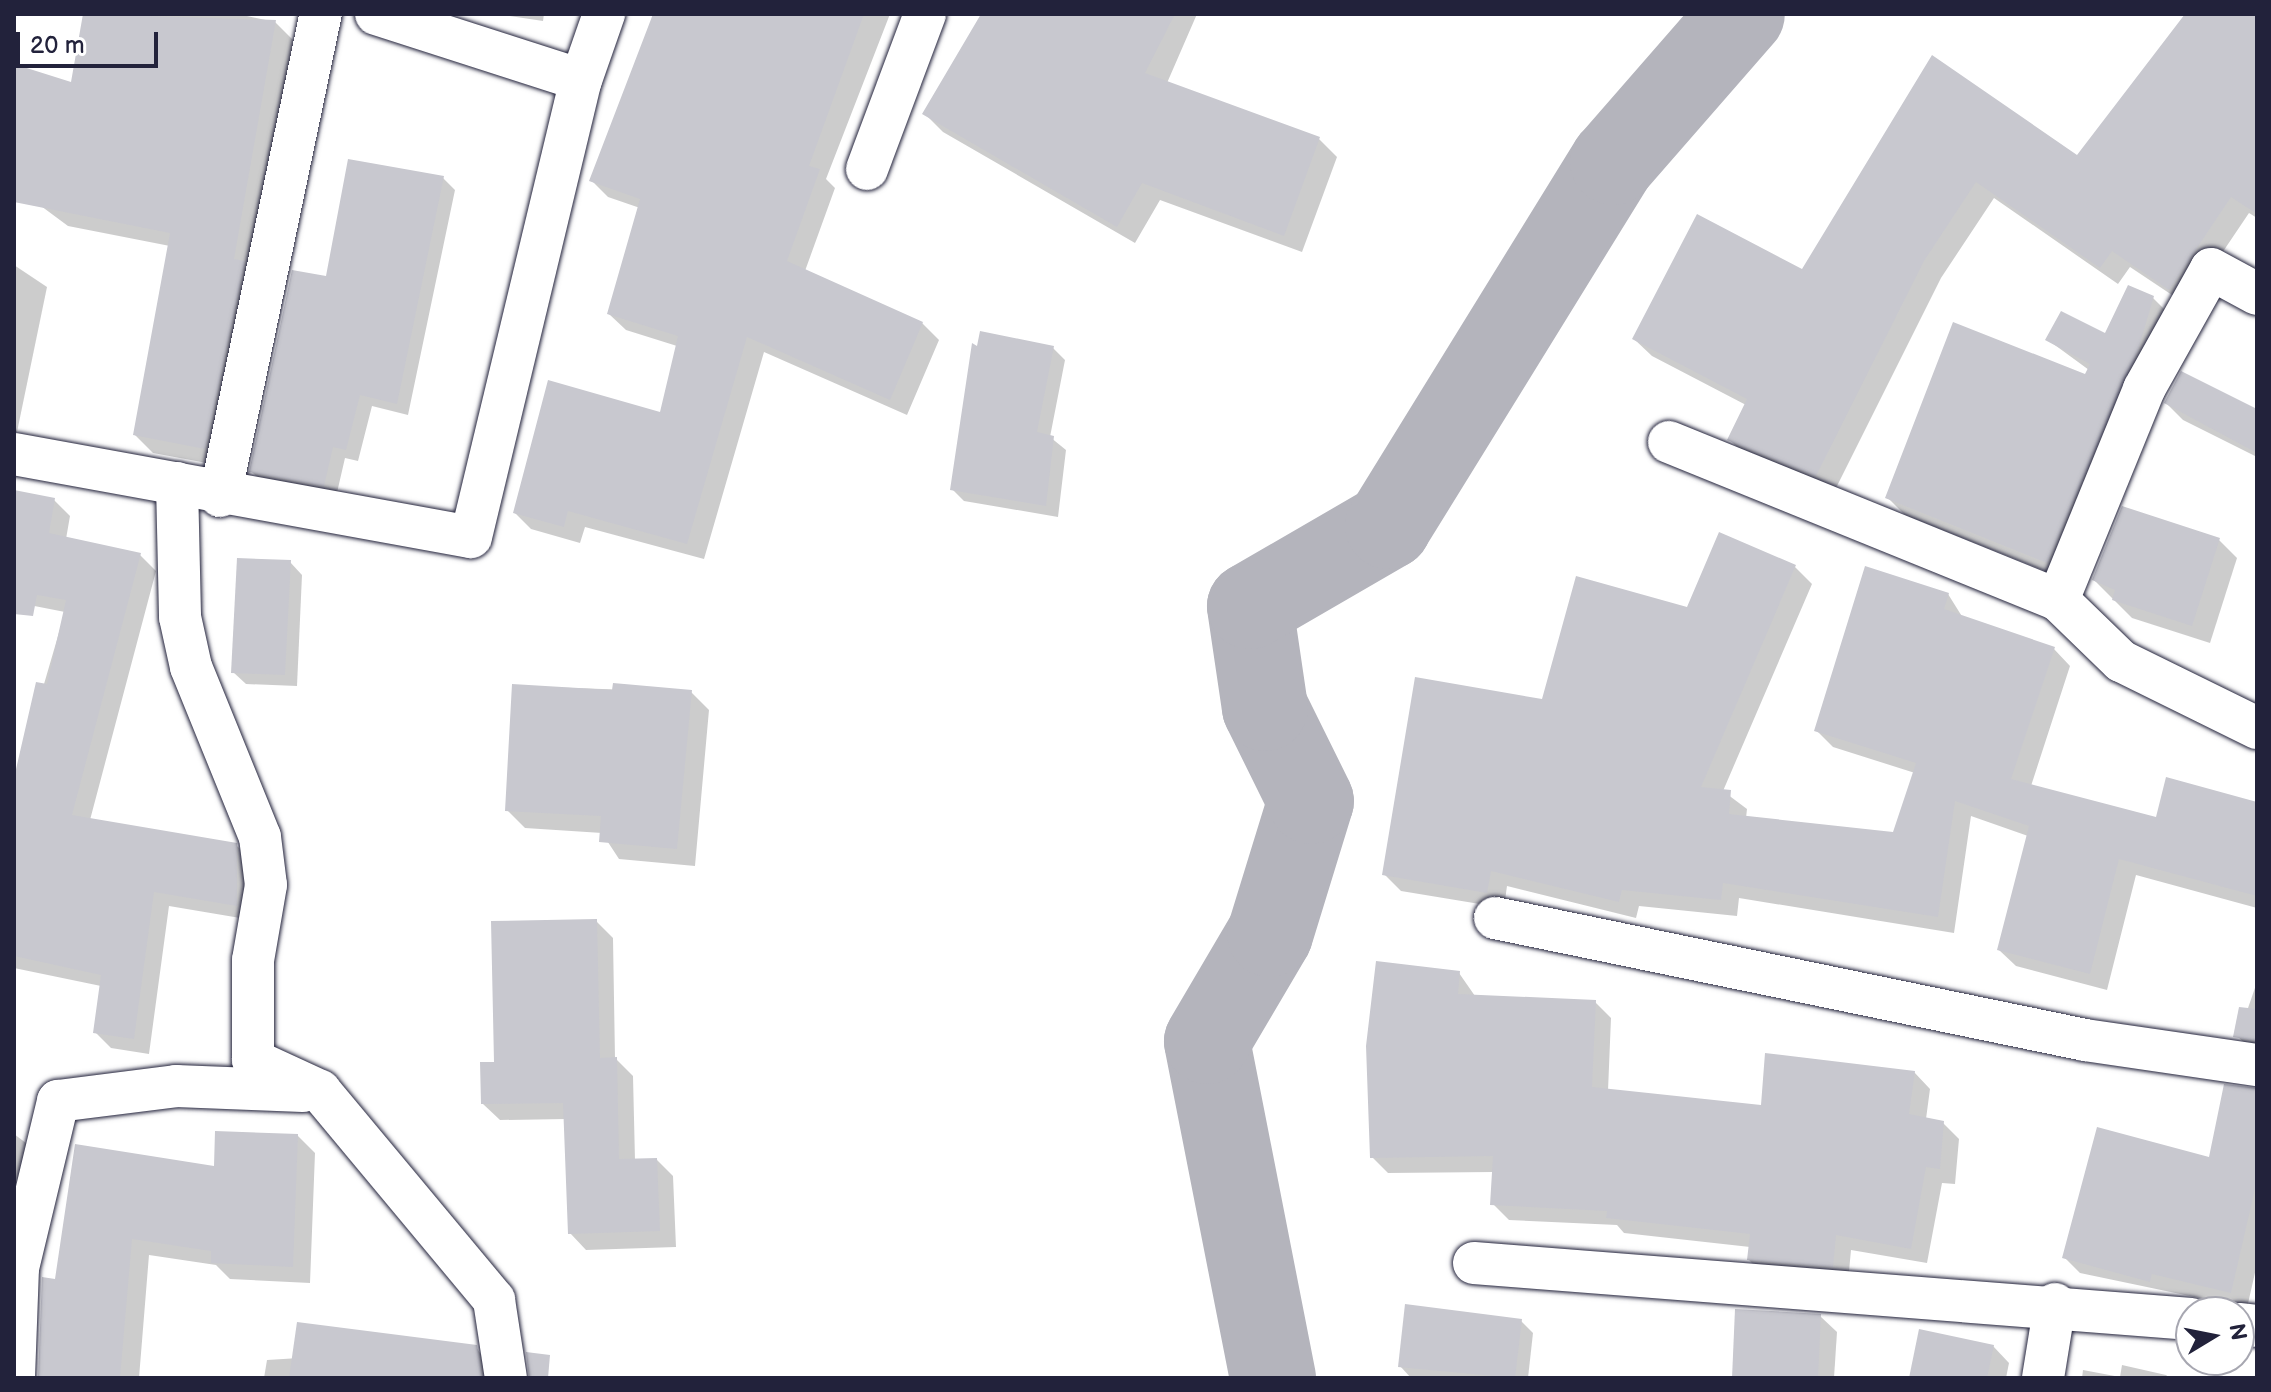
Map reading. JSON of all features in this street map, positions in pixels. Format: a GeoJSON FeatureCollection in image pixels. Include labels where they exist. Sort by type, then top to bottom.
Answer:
{"type":"FeatureCollection","features":[{"type":"Feature","properties":{"kind":"street"},"geometry":{"type":"LineString","coordinates":[[220,496],[321,14]]}},
{"type":"Feature","properties":{"kind":"street"},"geometry":{"type":"LineString","coordinates":[[376,14],[581,80]]}},
{"type":"Feature","properties":{"kind":"street"},"geometry":{"type":"LineString","coordinates":[[14,454],[177,483],[220,496],[471,537],[581,80],[604,14]]}},
{"type":"Feature","properties":{"kind":"street"},"geometry":{"type":"LineString","coordinates":[[867,169],[925,14]]}},
{"type":"Feature","properties":{"kind":"street"},"geometry":{"type":"LineString","coordinates":[[2058,600],[2144,389],[2211,269],[2257,294]]}},
{"type":"Feature","properties":{"kind":"street"},"geometry":{"type":"LineString","coordinates":[[1669,442],[2058,600],[2121,661],[2257,728]]}},
{"type":"Feature","properties":{"kind":"street"},"geometry":{"type":"LineString","coordinates":[[177,483],[180,617],[191,667],[260,837],[266,885],[253,960],[253,1060],[320,1091],[494,1300],[506,1378]]}},
{"type":"Feature","properties":{"kind":"street"},"geometry":{"type":"LineString","coordinates":[[1495,918],[2085,1040],[2257,1065]]}},
{"type":"Feature","properties":{"kind":"street"},"geometry":{"type":"LineString","coordinates":[[14,1377],[16,1268],[58,1101],[176,1086],[320,1091]]}},
{"type":"Feature","properties":{"kind":"street"},"geometry":{"type":"LineString","coordinates":[[1474,1263],[2055,1304],[2175,1317]]}},
{"type":"Feature","properties":{"kind":"street"},"geometry":{"type":"LineString","coordinates":[[2043,1378],[2055,1304]]}},
{"type":"Feature","properties":{"kind":"building"},"geometry":{"type":"Polygon","coordinates":[[[83,14],[276,20],[234,259],[245,261],[205,449],[133,435],[170,233],[14,202],[14,64],[71,82],[83,14]]]}},
{"type":"Feature","properties":{"kind":"building"},"geometry":{"type":"Polygon","coordinates":[[[653,14],[864,14],[809,166],[820,169],[787,261],[923,322],[890,400],[747,337],[687,544],[568,511],[564,527],[513,513],[548,380],[660,412],[678,336],[607,314],[640,199],[589,181],[653,14]]]}},
{"type":"Feature","properties":{"kind":"building"},"geometry":{"type":"Polygon","coordinates":[[[981,14],[1175,14],[1145,73],[1320,137],[1284,236],[1142,183],[1117,227],[922,114],[981,14]]]}},
{"type":"Feature","properties":{"kind":"building"},"geometry":{"type":"Polygon","coordinates":[[[2185,14],[2257,14],[2257,214],[2231,197],[2169,290],[2112,251],[2100,268],[1976,182],[1924,261],[1816,476],[1727,440],[1747,399],[1632,339],[1697,214],[1802,269],[1932,55],[2077,155],[2185,14]]]}},
{"type":"Feature","properties":{"kind":"building"},"geometry":{"type":"Polygon","coordinates":[[[348,159],[444,176],[397,404],[360,395],[346,450],[333,447],[324,486],[249,472],[292,270],[326,276],[348,159]]]}},
{"type":"Feature","properties":{"kind":"building"},"geometry":{"type":"Polygon","coordinates":[[[2128,285],[2154,296],[2138,350],[2047,563],[1885,498],[1953,322],[2085,374],[2090,364],[2045,340],[2061,311],[2105,333],[2128,285]]]}},
{"type":"Feature","properties":{"kind":"building"},"geometry":{"type":"Polygon","coordinates":[[[980,331],[1054,346],[1037,432],[1054,436],[1046,506],[950,490],[972,343],[977,346],[980,331]]]}},
{"type":"Feature","properties":{"kind":"building"},"geometry":{"type":"Polygon","coordinates":[[[2181,371],[2257,409],[2257,453],[2164,403],[2181,371]]]}},
{"type":"Feature","properties":{"kind":"building"},"geometry":{"type":"Polygon","coordinates":[[[14,490],[55,498],[49,533],[141,553],[72,815],[237,843],[237,906],[154,892],[134,1039],[93,1033],[101,975],[14,956],[14,778],[36,682],[47,684],[66,600],[37,595],[33,616],[14,614],[14,490]]]}},
{"type":"Feature","properties":{"kind":"building"},"geometry":{"type":"Polygon","coordinates":[[[2122,506],[2220,538],[2192,626],[2112,600],[2115,590],[2092,580],[2122,506]]]}},
{"type":"Feature","properties":{"kind":"building"},"geometry":{"type":"Polygon","coordinates":[[[1719,532],[1796,565],[1701,787],[1731,790],[1729,814],[1893,832],[1916,763],[1814,731],[1865,566],[1949,593],[1944,609],[2055,647],[2011,779],[2156,817],[2166,777],[2257,802],[2257,896],[2119,859],[2090,974],[1997,950],[2029,826],[1955,801],[1938,917],[1723,883],[1721,900],[1622,890],[1619,902],[1491,871],[1487,893],[1382,875],[1415,677],[1542,699],[1576,576],[1687,607],[1719,532]]]}},
{"type":"Feature","properties":{"kind":"building"},"geometry":{"type":"Polygon","coordinates":[[[237,558],[291,560],[285,675],[231,673],[237,558]]]}},
{"type":"Feature","properties":{"kind":"building"},"geometry":{"type":"Polygon","coordinates":[[[613,683],[692,690],[677,849],[599,842],[601,816],[505,811],[512,684],[612,690],[613,683]]]}},
{"type":"Feature","properties":{"kind":"building"},"geometry":{"type":"Polygon","coordinates":[[[597,919],[600,1058],[617,1057],[619,1159],[657,1158],[660,1231],[568,1234],[563,1103],[481,1104],[480,1062],[494,1062],[491,921],[597,919]]]}},
{"type":"Feature","properties":{"kind":"building"},"geometry":{"type":"Polygon","coordinates":[[[1376,961],[1460,971],[1458,994],[1596,1000],[1592,1087],[1761,1105],[1765,1053],[1915,1071],[1909,1114],[1944,1121],[1940,1169],[1926,1167],[1911,1249],[1836,1235],[1833,1267],[1747,1260],[1750,1234],[1606,1218],[1607,1211],[1490,1205],[1493,1156],[1370,1158],[1366,1046],[1376,961]]]}},
{"type":"Feature","properties":{"kind":"building"},"geometry":{"type":"Polygon","coordinates":[[[2239,1007],[2257,1009],[2257,1041],[2233,1037],[2239,1007]]]}},
{"type":"Feature","properties":{"kind":"building"},"geometry":{"type":"Polygon","coordinates":[[[2224,1084],[2257,1088],[2257,1180],[2231,1293],[2152,1274],[2150,1282],[2062,1258],[2097,1127],[2209,1157],[2224,1084]]]}},
{"type":"Feature","properties":{"kind":"building"},"geometry":{"type":"Polygon","coordinates":[[[215,1131],[298,1134],[293,1267],[211,1263],[211,1251],[132,1239],[120,1378],[38,1378],[42,1277],[55,1279],[75,1144],[214,1166],[215,1131]]]}},
{"type":"Feature","properties":{"kind":"building"},"geometry":{"type":"Polygon","coordinates":[[[1405,1304],[1522,1319],[1515,1378],[1398,1367],[1405,1304]]]}},
{"type":"Feature","properties":{"kind":"building"},"geometry":{"type":"Polygon","coordinates":[[[1735,1309],[1821,1314],[1818,1378],[1732,1378],[1735,1309]]]}},
{"type":"Feature","properties":{"kind":"building"},"geometry":{"type":"Polygon","coordinates":[[[297,1322],[477,1345],[482,1378],[289,1378],[297,1322]]]}},
{"type":"Feature","properties":{"kind":"building"},"geometry":{"type":"Polygon","coordinates":[[[1919,1329],[1994,1345],[1987,1378],[1909,1378],[1919,1329]]]}},
{"type":"Feature","properties":{"kind":"building"},"geometry":{"type":"Polygon","coordinates":[[[526,1352],[550,1355],[548,1378],[529,1378],[526,1352]]]}},
{"type":"Feature","properties":{"kind":"waterway"},"geometry":{"type":"LineString","coordinates":[[1273,1378],[1207,1041],[1270,934],[1311,801],[1265,708],[1250,606],[1388,526],[1613,162],[1742,14]]}}]}
